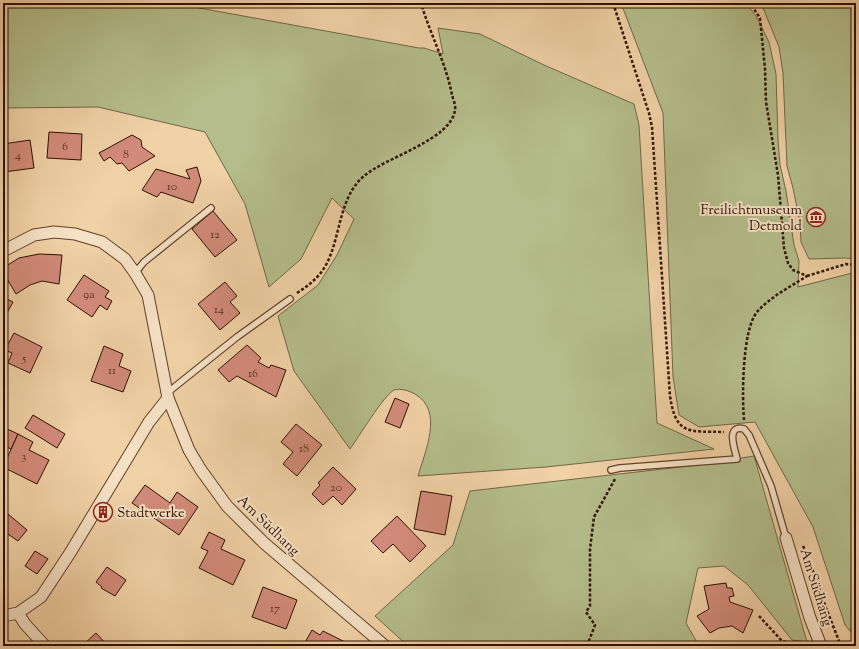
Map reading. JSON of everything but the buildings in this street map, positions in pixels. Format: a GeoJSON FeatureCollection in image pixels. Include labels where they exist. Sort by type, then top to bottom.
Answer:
{"type":"FeatureCollection","features":[{"type":"Feature","properties":{"kind":"street","name":"Am Südhang"},"geometry":{"type":"LineString","coordinates":[[3,251],[34,235],[54,232],[75,234],[102,242],[125,259],[148,295],[167,395],[189,450],[227,506],[264,543],[385,646]]}},
{"type":"Feature","properties":{"kind":"street"},"geometry":{"type":"LineString","coordinates":[[3,616],[18,613],[41,597],[70,553],[149,422],[167,395]]}},
{"type":"Feature","properties":{"kind":"street","name":"Am Südhang"},"geometry":{"type":"LineString","coordinates":[[786,538],[810,618],[820,645]]}},
{"type":"Feature","properties":{"kind":"street"},"geometry":{"type":"LineString","coordinates":[[18,613],[25,624],[45,646]]}},
{"type":"Feature","properties":{"kind":"lane"},"geometry":{"type":"LineString","coordinates":[[135,273],[144,262],[211,208]]}},
{"type":"Feature","properties":{"kind":"lane"},"geometry":{"type":"LineString","coordinates":[[167,395],[237,337],[290,299]]}},
{"type":"Feature","properties":{"kind":"lane"},"geometry":{"type":"LineString","coordinates":[[611,470],[620,468],[737,459],[732,434],[737,428],[744,429],[749,435],[771,486],[786,538]]}},
{"type":"Feature","properties":{"kind":"path"},"geometry":{"type":"LineString","coordinates":[[290,299],[314,281],[326,265],[334,246],[351,192],[364,176],[379,165],[406,153],[435,137],[452,119],[455,108],[450,84],[420,3]]}},
{"type":"Feature","properties":{"kind":"path"},"geometry":{"type":"LineString","coordinates":[[613,3],[652,126],[672,409],[677,421],[682,427],[688,430],[694,432],[723,432],[732,434]]}},
{"type":"Feature","properties":{"kind":"path"},"geometry":{"type":"LineString","coordinates":[[750,3],[760,18],[765,69],[766,102],[778,175],[784,248],[788,263],[793,270],[807,276]]}},
{"type":"Feature","properties":{"kind":"path"},"geometry":{"type":"LineString","coordinates":[[744,429],[744,362],[752,321],[755,314],[764,304],[807,276],[846,264],[856,265]]}},
{"type":"Feature","properties":{"kind":"path"},"geometry":{"type":"LineString","coordinates":[[587,646],[595,625],[586,612],[590,606],[590,549],[594,517],[620,468]]}},
{"type":"Feature","properties":{"kind":"path"},"geometry":{"type":"LineString","coordinates":[[786,538],[791,536],[799,539],[807,554],[841,646]]}},
{"type":"Feature","properties":{"kind":"path"},"geometry":{"type":"LineString","coordinates":[[759,616],[782,641],[808,645],[820,645]]}},
{"type":"Feature","properties":{"kind":"green space"},"geometry":{"type":"Polygon","coordinates":[[[3,3],[172,3],[424,48],[443,54],[438,28],[480,34],[544,65],[634,104],[639,125],[657,423],[714,449],[546,467],[418,476],[428,444],[430,432],[431,421],[429,410],[424,401],[415,394],[399,389],[394,390],[384,400],[350,449],[294,371],[278,316],[318,285],[337,255],[354,219],[332,198],[301,259],[269,287],[245,204],[205,132],[98,107],[3,108],[3,3]]]}},
{"type":"Feature","properties":{"kind":"green space"},"geometry":{"type":"Polygon","coordinates":[[[621,3],[746,3],[756,16],[769,42],[776,74],[780,165],[786,191],[794,245],[799,261],[798,287],[856,272],[856,638],[845,625],[813,527],[755,422],[699,427],[679,415],[673,377],[663,113],[621,3]]]}},
{"type":"Feature","properties":{"kind":"green space"},"geometry":{"type":"Polygon","coordinates":[[[761,3],[856,3],[856,259],[809,259],[801,242],[800,223],[787,166],[783,73],[779,47],[761,3]]]}},
{"type":"Feature","properties":{"kind":"green space"},"geometry":{"type":"Polygon","coordinates":[[[754,456],[807,642],[792,640],[748,585],[724,566],[698,568],[686,623],[699,646],[408,646],[375,616],[453,545],[470,491],[698,465],[754,456]]]}},
{"type":"Feature","properties":{"kind":"place","name":"Freilichtmuseum Detmold"},"geometry":{"type":"Point","coordinates":[816,217]}},
{"type":"Feature","properties":{"kind":"place","name":"Stadtwerke"},"geometry":{"type":"Point","coordinates":[103,512]}}]}
